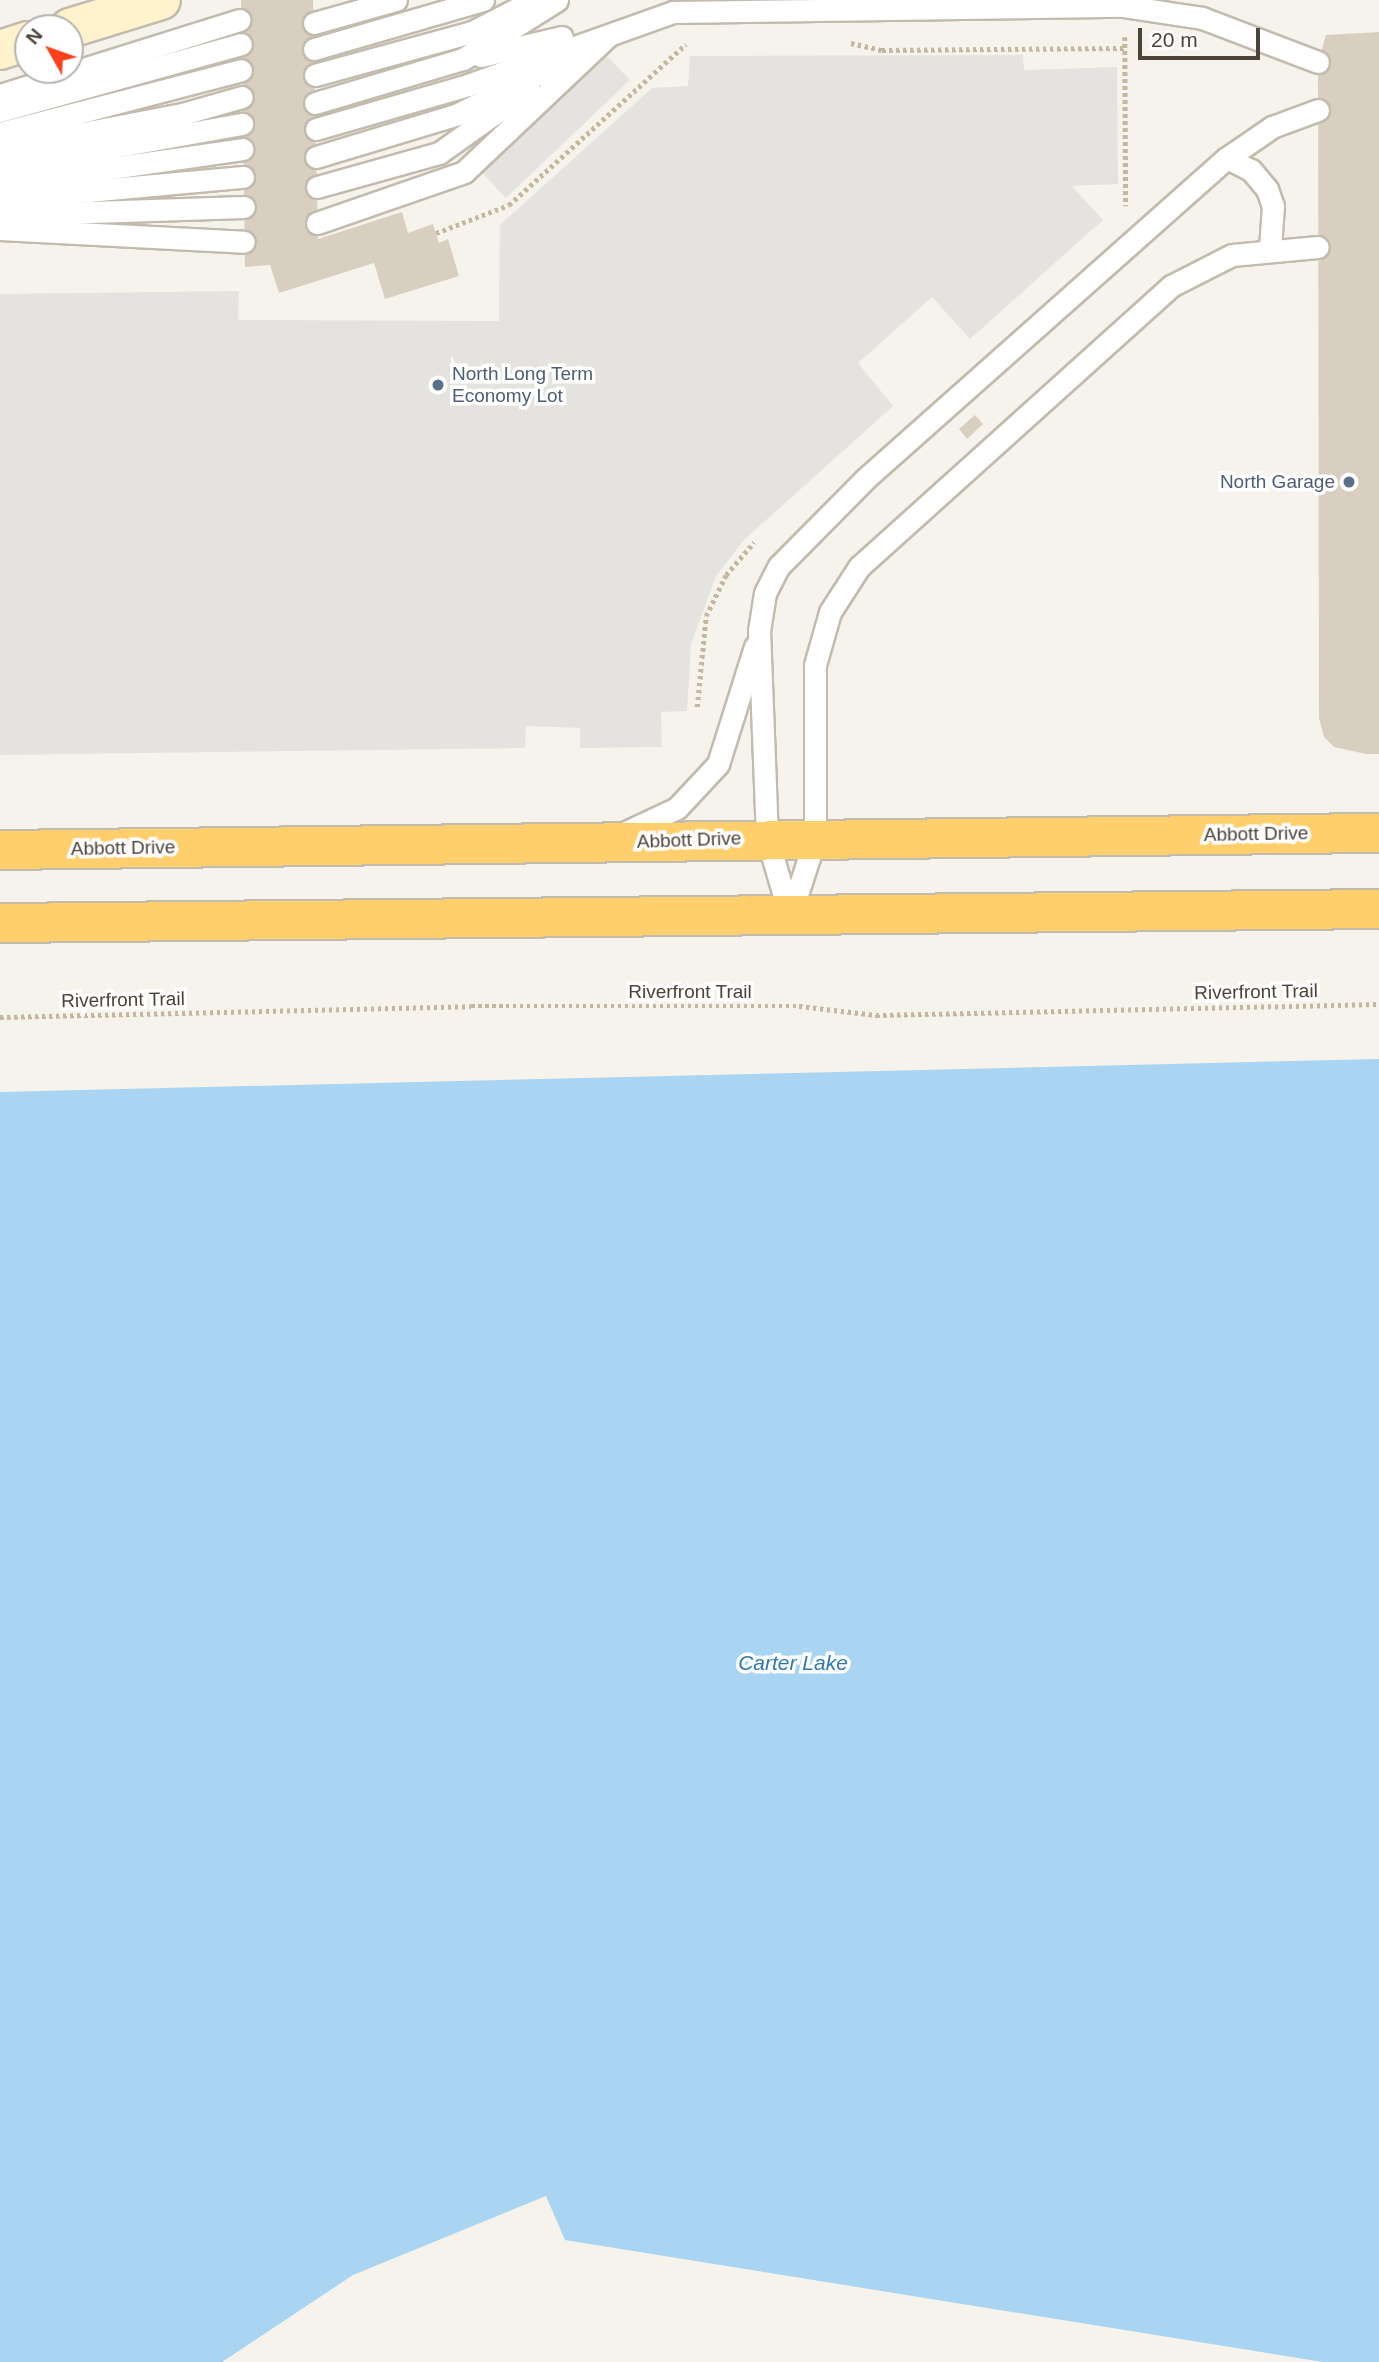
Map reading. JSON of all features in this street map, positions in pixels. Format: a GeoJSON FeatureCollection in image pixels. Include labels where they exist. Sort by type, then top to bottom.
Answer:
{"type":"FeatureCollection","features":[{"type":"Feature","properties":{"kind":"highway","name":"Abbott Drive"},"geometry":{"type":"LineString","coordinates":[[0,850],[588,844],[766,838],[1379,833]]}},
{"type":"Feature","properties":{"kind":"highway"},"geometry":{"type":"LineString","coordinates":[[0,923],[1379,909]]}},
{"type":"Feature","properties":{"kind":"main road"},"geometry":{"type":"LineString","coordinates":[[84,24],[161,0]]}},
{"type":"Feature","properties":{"kind":"lane"},"geometry":{"type":"LineString","coordinates":[[314,23],[396,0]]}},
{"type":"Feature","properties":{"kind":"lane"},"geometry":{"type":"LineString","coordinates":[[314,49],[484,0]]}},
{"type":"Feature","properties":{"kind":"lane"},"geometry":{"type":"LineString","coordinates":[[314,75],[472,32],[534,0]]}},
{"type":"Feature","properties":{"kind":"lane"},"geometry":{"type":"LineString","coordinates":[[447,65],[480,50],[557,0]]}},
{"type":"Feature","properties":{"kind":"lane"},"geometry":{"type":"LineString","coordinates":[[315,103],[447,65],[673,12],[1124,6],[1213,21],[1318,62]]}},
{"type":"Feature","properties":{"kind":"lane"},"geometry":{"type":"LineString","coordinates":[[0,95],[240,20]]}},
{"type":"Feature","properties":{"kind":"lane"},"geometry":{"type":"LineString","coordinates":[[316,157],[457,114],[564,61],[626,24]]}},
{"type":"Feature","properties":{"kind":"lane"},"geometry":{"type":"LineString","coordinates":[[316,129],[468,85],[626,24]]}},
{"type":"Feature","properties":{"kind":"lane"},"geometry":{"type":"LineString","coordinates":[[317,223],[464,172],[626,24]]}},
{"type":"Feature","properties":{"kind":"lane"},"geometry":{"type":"LineString","coordinates":[[0,111],[241,44]]}},
{"type":"Feature","properties":{"kind":"lane"},"geometry":{"type":"LineString","coordinates":[[317,187],[462,142],[564,61]]}},
{"type":"Feature","properties":{"kind":"lane"},"geometry":{"type":"LineString","coordinates":[[0,133],[241,70]]}},
{"type":"Feature","properties":{"kind":"lane"},"geometry":{"type":"LineString","coordinates":[[0,149],[182,114],[242,97]]}},
{"type":"Feature","properties":{"kind":"lane"},"geometry":{"type":"LineString","coordinates":[[588,844],[644,827],[701,789],[718,764],[759,631],[770,582],[806,534],[1227,158],[1272,127],[1318,110]]}},
{"type":"Feature","properties":{"kind":"lane"},"geometry":{"type":"LineString","coordinates":[[0,167],[242,124]]}},
{"type":"Feature","properties":{"kind":"lane"},"geometry":{"type":"LineString","coordinates":[[0,184],[242,149]]}},
{"type":"Feature","properties":{"kind":"lane"},"geometry":{"type":"LineString","coordinates":[[1227,158],[1251,170],[1267,189],[1273,215],[1270,248]]}},
{"type":"Feature","properties":{"kind":"lane"},"geometry":{"type":"LineString","coordinates":[[0,199],[243,177]]}},
{"type":"Feature","properties":{"kind":"lane"},"geometry":{"type":"LineString","coordinates":[[0,215],[244,207]]}},
{"type":"Feature","properties":{"kind":"lane"},"geometry":{"type":"LineString","coordinates":[[0,229],[244,242]]}},
{"type":"Feature","properties":{"kind":"lane"},"geometry":{"type":"LineString","coordinates":[[790,916],[815,839],[815,665],[830,612],[859,567],[1171,286],[1210,263],[1270,248],[1318,247]]}},
{"type":"Feature","properties":{"kind":"lane"},"geometry":{"type":"LineString","coordinates":[[759,631],[766,838],[790,916]]}},
{"type":"Feature","properties":{"kind":"path"},"geometry":{"type":"LineString","coordinates":[[840,39],[882,50],[1125,48]]}},
{"type":"Feature","properties":{"kind":"path"},"geometry":{"type":"LineString","coordinates":[[436,233],[509,205],[664,60],[693,42]]}},
{"type":"Feature","properties":{"kind":"path","name":"Riverfront Trail"},"geometry":{"type":"LineString","coordinates":[[0,1017],[471,1006],[799,1006],[876,1015],[1379,1004]]}},
{"type":"Feature","properties":{"kind":"shaded area"},"geometry":{"type":"Polygon","coordinates":[[[597,46],[630,80],[506,198],[474,164],[597,46]]]}},
{"type":"Feature","properties":{"kind":"shaded area","name":"North Long Term Economy Lot"},"geometry":{"type":"Polygon","coordinates":[[[1023,55],[1024,70],[1117,67],[1118,184],[1072,186],[1103,220],[970,339],[932,297],[858,363],[893,406],[744,540],[716,576],[691,644],[687,711],[661,712],[662,747],[580,748],[580,728],[526,726],[525,748],[0,755],[0,294],[239,291],[238,320],[499,321],[500,225],[652,88],[688,86],[690,56],[1023,55]]]}},
{"type":"Feature","properties":{"kind":"water","name":"Carter Lake"},"geometry":{"type":"Polygon","coordinates":[[[1379,1059],[1379,2362],[1323,2362],[565,2240],[546,2196],[353,2275],[222,2362],[0,2362],[0,1092],[1379,1059]]]}},
{"type":"Feature","properties":{"kind":"building"},"geometry":{"type":"Polygon","coordinates":[[[241,0],[313,0],[318,239],[402,212],[408,233],[433,224],[439,243],[448,239],[459,276],[385,299],[374,263],[279,293],[270,265],[245,267],[241,0]]]}},
{"type":"Feature","properties":{"kind":"building","name":"North Garage"},"geometry":{"type":"Polygon","coordinates":[[[1379,32],[1379,754],[1366,754],[1334,747],[1324,737],[1319,718],[1318,62],[1326,35],[1379,32]]]}},
{"type":"Feature","properties":{"kind":"building"},"geometry":{"type":"Polygon","coordinates":[[[975,415],[983,424],[967,439],[959,429],[975,415]]]}},
{"type":"Feature","properties":{"kind":"place","name":"North Long Term Economy Lot"},"geometry":{"type":"Point","coordinates":[438,385]}},
{"type":"Feature","properties":{"kind":"place","name":"North Garage"},"geometry":{"type":"Point","coordinates":[1349,482]}}]}
